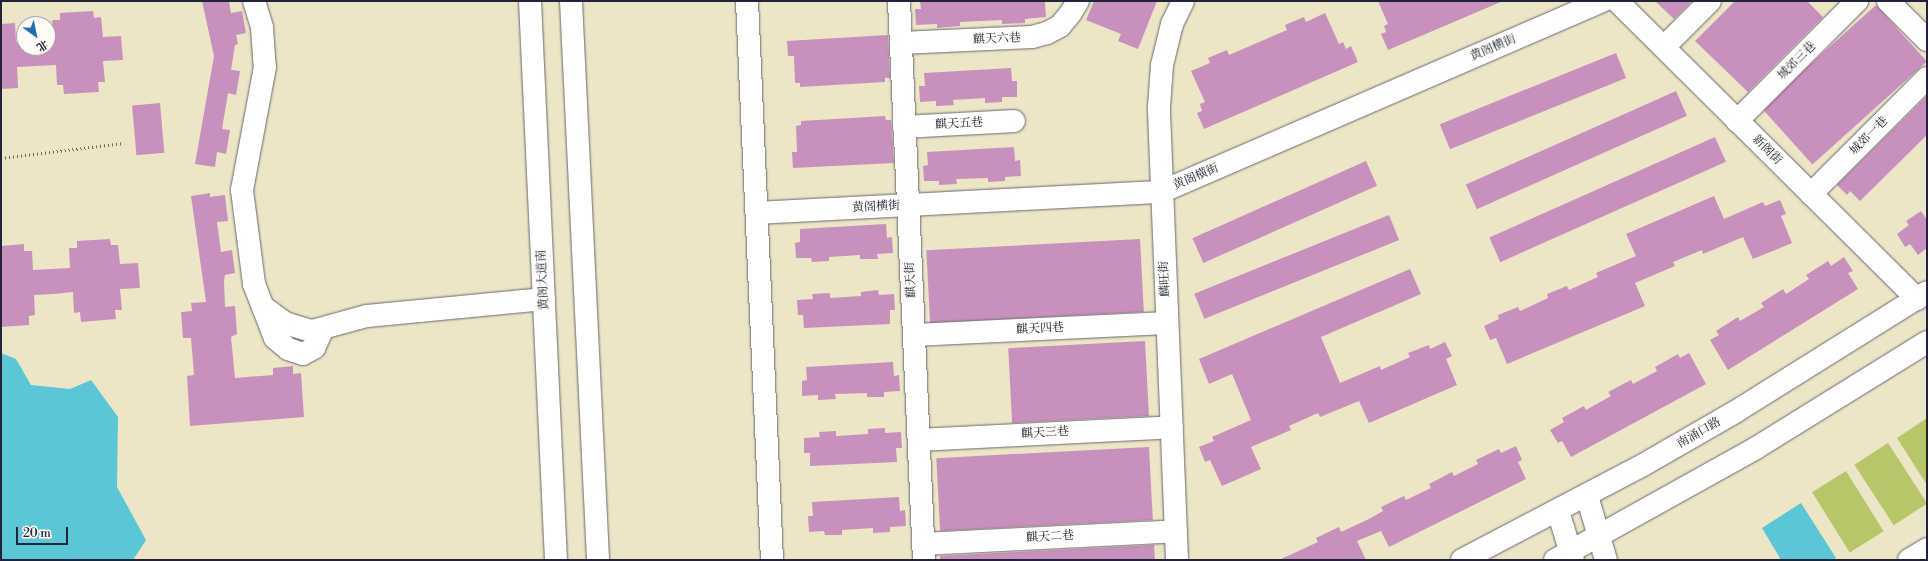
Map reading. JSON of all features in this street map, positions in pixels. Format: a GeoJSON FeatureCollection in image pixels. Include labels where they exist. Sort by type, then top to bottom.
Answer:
{"type":"FeatureCollection","features":[{"type":"Feature","properties":{"kind":"street"},"geometry":{"type":"LineString","coordinates":[[254,1],[262,28],[265,67],[242,190],[254,284],[263,307],[284,323],[312,331],[324,329],[367,316],[544,298]]}},
{"type":"Feature","properties":{"kind":"street","name":"黄阁大道南"},"geometry":{"type":"LineString","coordinates":[[530,1],[556,560]]}},
{"type":"Feature","properties":{"kind":"street"},"geometry":{"type":"LineString","coordinates":[[571,1],[598,560]]}},
{"type":"Feature","properties":{"kind":"street"},"geometry":{"type":"LineString","coordinates":[[747,1],[772,560]]}},
{"type":"Feature","properties":{"kind":"street","name":"麒天街"},"geometry":{"type":"LineString","coordinates":[[899,1],[924,552]]}},
{"type":"Feature","properties":{"kind":"street","name":"麒天六巷"},"geometry":{"type":"LineString","coordinates":[[900,43],[1032,37],[1046,33],[1060,26],[1078,1]]}},
{"type":"Feature","properties":{"kind":"street","name":"麟旺街"},"geometry":{"type":"LineString","coordinates":[[1178,560],[1161,192],[1159,107],[1162,65],[1172,24],[1183,1]]}},
{"type":"Feature","properties":{"kind":"street","name":"黄阁横街"},"geometry":{"type":"LineString","coordinates":[[757,213],[1161,192],[1603,1]]}},
{"type":"Feature","properties":{"kind":"street","name":"新阁街"},"geometry":{"type":"LineString","coordinates":[[1617,1],[1811,194],[1922,296]]}},
{"type":"Feature","properties":{"kind":"street"},"geometry":{"type":"LineString","coordinates":[[1664,48],[1710,1]]}},
{"type":"Feature","properties":{"kind":"street","name":"城郊三巷"},"geometry":{"type":"LineString","coordinates":[[1737,121],[1857,1]]}},
{"type":"Feature","properties":{"kind":"street"},"geometry":{"type":"LineString","coordinates":[[1888,1],[1927,40]]}},
{"type":"Feature","properties":{"kind":"street","name":"城郊一巷"},"geometry":{"type":"LineString","coordinates":[[1811,194],[1927,78]]}},
{"type":"Feature","properties":{"kind":"street","name":"麒天五巷"},"geometry":{"type":"LineString","coordinates":[[904,127],[1014,121]]}},
{"type":"Feature","properties":{"kind":"street","name":"南涌口路"},"geometry":{"type":"LineString","coordinates":[[1462,560],[1586,496],[1735,412],[1922,296]]}},
{"type":"Feature","properties":{"kind":"street","name":"麒天四巷"},"geometry":{"type":"LineString","coordinates":[[914,335],[1167,323]]}},
{"type":"Feature","properties":{"kind":"street"},"geometry":{"type":"LineString","coordinates":[[1558,511],[1566,557],[1599,536],[1756,448],[1927,342]]}},
{"type":"Feature","properties":{"kind":"street","name":"麒天三巷"},"geometry":{"type":"LineString","coordinates":[[919,440],[1172,427]]}},
{"type":"Feature","properties":{"kind":"street"},"geometry":{"type":"LineString","coordinates":[[1586,496],[1606,560]]}},
{"type":"Feature","properties":{"kind":"street","name":"麒天二巷"},"geometry":{"type":"LineString","coordinates":[[924,552],[1176,531]]}},
{"type":"Feature","properties":{"kind":"street"},"geometry":{"type":"LineString","coordinates":[[1909,560],[1927,549]]}},
{"type":"Feature","properties":{"kind":"path"},"geometry":{"type":"LineString","coordinates":[[1,158],[124,143]]}},
{"type":"Feature","properties":{"kind":"green space"},"geometry":{"type":"Polygon","coordinates":[[[1927,418],[1927,485],[1897,438],[1927,418]]]}},
{"type":"Feature","properties":{"kind":"green space"},"geometry":{"type":"Polygon","coordinates":[[[1888,443],[1927,503],[1894,525],[1854,465],[1888,443]]]}},
{"type":"Feature","properties":{"kind":"green space"},"geometry":{"type":"Polygon","coordinates":[[[1846,471],[1884,531],[1850,552],[1812,492],[1846,471]]]}},
{"type":"Feature","properties":{"kind":"water"},"geometry":{"type":"Polygon","coordinates":[[[1,353],[16,359],[31,385],[70,389],[91,380],[118,417],[117,487],[146,540],[133,560],[1,560],[1,353]]]}},
{"type":"Feature","properties":{"kind":"water"},"geometry":{"type":"Polygon","coordinates":[[[1801,503],[1836,558],[1833,560],[1781,560],[1762,528],[1801,503]]]}},
{"type":"Feature","properties":{"kind":"building"},"geometry":{"type":"Polygon","coordinates":[[[202,1],[229,1],[231,13],[242,11],[246,33],[236,35],[238,44],[235,45],[231,70],[240,71],[236,95],[228,93],[222,129],[230,130],[226,154],[217,152],[215,167],[195,164],[214,56],[202,1]]]}},
{"type":"Feature","properties":{"kind":"building"},"geometry":{"type":"Polygon","coordinates":[[[920,1],[1040,1],[1045,2],[1046,17],[1025,19],[1025,23],[1002,24],[1002,20],[960,22],[960,26],[937,28],[937,24],[916,25],[915,9],[921,9],[920,1]]]}},
{"type":"Feature","properties":{"kind":"building"},"geometry":{"type":"Polygon","coordinates":[[[1094,1],[1157,1],[1138,49],[1118,41],[1121,34],[1086,20],[1094,1]]]}},
{"type":"Feature","properties":{"kind":"building"},"geometry":{"type":"Polygon","coordinates":[[[1378,1],[1503,1],[1388,50],[1381,34],[1386,32],[1384,26],[1388,24],[1378,1]]]}},
{"type":"Feature","properties":{"kind":"building"},"geometry":{"type":"Polygon","coordinates":[[[1655,1],[1692,1],[1674,19],[1655,1]]]}},
{"type":"Feature","properties":{"kind":"building"},"geometry":{"type":"Polygon","coordinates":[[[1735,1],[1807,1],[1823,17],[1748,92],[1695,41],[1735,1]]]}},
{"type":"Feature","properties":{"kind":"building"},"geometry":{"type":"Polygon","coordinates":[[[1876,5],[1927,61],[1812,165],[1762,108],[1876,5]]]}},
{"type":"Feature","properties":{"kind":"building"},"geometry":{"type":"Polygon","coordinates":[[[93,11],[94,18],[101,17],[103,37],[121,36],[123,60],[103,61],[105,82],[98,82],[99,92],[64,94],[63,85],[57,85],[56,65],[17,67],[18,88],[1,89],[1,24],[15,23],[16,56],[56,56],[56,20],[60,20],[60,13],[93,11]]]}},
{"type":"Feature","properties":{"kind":"building"},"geometry":{"type":"Polygon","coordinates":[[[1325,13],[1339,44],[1343,42],[1346,49],[1351,46],[1358,62],[1204,129],[1197,113],[1202,111],[1200,104],[1205,102],[1191,71],[1210,63],[1208,58],[1227,50],[1229,55],[1287,30],[1285,25],[1304,17],[1306,22],[1325,13]]]}},
{"type":"Feature","properties":{"kind":"building"},"geometry":{"type":"Polygon","coordinates":[[[888,35],[890,78],[885,78],[885,82],[800,87],[800,83],[795,83],[794,56],[788,56],[787,41],[888,35]]]}},
{"type":"Feature","properties":{"kind":"building"},"geometry":{"type":"Polygon","coordinates":[[[1616,53],[1626,78],[1450,149],[1440,124],[1616,53]]]}},
{"type":"Feature","properties":{"kind":"building"},"geometry":{"type":"Polygon","coordinates":[[[1011,68],[1012,81],[1017,81],[1017,97],[1002,97],[1002,102],[985,103],[985,98],[953,100],[954,105],[936,106],[936,101],[920,102],[919,86],[925,86],[924,73],[1011,68]]]}},
{"type":"Feature","properties":{"kind":"building"},"geometry":{"type":"Polygon","coordinates":[[[1676,91],[1687,116],[1477,209],[1466,185],[1676,91]]]}},
{"type":"Feature","properties":{"kind":"building"},"geometry":{"type":"Polygon","coordinates":[[[1927,96],[1927,135],[1860,201],[1850,191],[1847,195],[1837,185],[1927,96]]]}},
{"type":"Feature","properties":{"kind":"building"},"geometry":{"type":"Polygon","coordinates":[[[160,103],[164,153],[136,155],[132,105],[160,103]]]}},
{"type":"Feature","properties":{"kind":"building"},"geometry":{"type":"Polygon","coordinates":[[[885,116],[886,120],[891,120],[894,163],[793,168],[792,152],[797,152],[796,126],[801,125],[801,121],[885,116]]]}},
{"type":"Feature","properties":{"kind":"building"},"geometry":{"type":"Polygon","coordinates":[[[1715,137],[1726,162],[1500,262],[1489,237],[1715,137]]]}},
{"type":"Feature","properties":{"kind":"building"},"geometry":{"type":"Polygon","coordinates":[[[1014,147],[1015,161],[1020,160],[1021,176],[1005,177],[1005,181],[988,182],[988,178],[956,179],[957,184],[939,185],[939,181],[924,181],[923,166],[928,165],[927,152],[1014,147]]]}},
{"type":"Feature","properties":{"kind":"building"},"geometry":{"type":"Polygon","coordinates":[[[1366,161],[1377,186],[1203,263],[1192,238],[1366,161]]]}},
{"type":"Feature","properties":{"kind":"building"},"geometry":{"type":"Polygon","coordinates":[[[210,193],[210,197],[225,195],[228,221],[217,222],[221,252],[232,250],[235,273],[225,275],[224,281],[225,307],[235,306],[237,334],[231,337],[235,378],[273,375],[273,368],[293,366],[293,374],[301,373],[304,417],[190,426],[187,376],[194,375],[191,338],[183,338],[181,312],[192,311],[191,303],[206,302],[191,196],[210,193]]]}},
{"type":"Feature","properties":{"kind":"building"},"geometry":{"type":"Polygon","coordinates":[[[1714,196],[1724,219],[1763,202],[1765,206],[1780,200],[1786,214],[1781,216],[1792,243],[1753,259],[1743,237],[1703,254],[1702,250],[1673,262],[1675,266],[1635,283],[1645,306],[1507,364],[1496,338],[1490,340],[1484,326],[1499,319],[1498,315],[1518,307],[1520,311],[1548,298],[1547,294],[1567,286],[1569,290],[1598,277],[1596,273],[1636,256],[1626,234],[1714,196]]]}},
{"type":"Feature","properties":{"kind":"building"},"geometry":{"type":"Polygon","coordinates":[[[1921,211],[1927,220],[1927,248],[1918,255],[1910,244],[1905,247],[1897,234],[1909,225],[1906,221],[1921,211]]]}},
{"type":"Feature","properties":{"kind":"building"},"geometry":{"type":"Polygon","coordinates":[[[1389,215],[1399,240],[1204,319],[1194,294],[1389,215]]]}},
{"type":"Feature","properties":{"kind":"building"},"geometry":{"type":"Polygon","coordinates":[[[886,224],[887,238],[892,237],[893,253],[877,254],[878,259],[860,259],[860,255],[829,257],[829,261],[812,262],[811,258],[796,258],[795,243],[800,242],[800,229],[886,224]]]}},
{"type":"Feature","properties":{"kind":"building"},"geometry":{"type":"Polygon","coordinates":[[[110,239],[111,245],[118,245],[120,264],[138,263],[140,288],[120,289],[122,310],[115,310],[116,319],[81,322],[80,312],[74,313],[73,292],[34,295],[35,315],[29,316],[29,325],[1,327],[1,246],[24,244],[24,251],[32,251],[33,270],[70,268],[69,248],[77,248],[77,241],[110,239]]]}},
{"type":"Feature","properties":{"kind":"building"},"geometry":{"type":"Polygon","coordinates":[[[1140,239],[1144,312],[930,323],[926,250],[1140,239]]]}},
{"type":"Feature","properties":{"kind":"building"},"geometry":{"type":"Polygon","coordinates":[[[1844,257],[1853,271],[1848,273],[1858,289],[1728,370],[1710,340],[1719,335],[1716,331],[1738,317],[1740,321],[1764,307],[1761,303],[1783,289],[1786,294],[1809,279],[1806,275],[1828,261],[1831,266],[1844,257]]]}},
{"type":"Feature","properties":{"kind":"building"},"geometry":{"type":"Polygon","coordinates":[[[1410,269],[1421,294],[1321,337],[1340,383],[1380,366],[1381,370],[1410,357],[1408,353],[1429,345],[1430,349],[1445,342],[1452,356],[1446,359],[1457,385],[1369,423],[1359,401],[1320,417],[1318,413],[1289,426],[1291,430],[1251,447],[1261,469],[1222,486],[1210,460],[1205,462],[1199,447],[1214,441],[1212,437],[1251,420],[1232,374],[1209,384],[1199,359],[1410,269]]]}},
{"type":"Feature","properties":{"kind":"building"},"geometry":{"type":"Polygon","coordinates":[[[878,290],[879,295],[894,294],[895,310],[890,310],[890,324],[804,328],[803,315],[798,315],[797,300],[813,299],[812,294],[830,293],[830,298],[861,296],[861,292],[878,290]]]}},
{"type":"Feature","properties":{"kind":"building"},"geometry":{"type":"Polygon","coordinates":[[[1145,341],[1149,416],[1012,423],[1008,348],[1145,341]]]}},
{"type":"Feature","properties":{"kind":"building"},"geometry":{"type":"Polygon","coordinates":[[[1689,353],[1706,384],[1571,457],[1562,441],[1558,443],[1550,430],[1564,422],[1562,418],[1584,406],[1586,410],[1611,396],[1608,392],[1631,380],[1633,384],[1657,371],[1655,367],[1678,354],[1680,358],[1689,353]]]}},
{"type":"Feature","properties":{"kind":"building"},"geometry":{"type":"Polygon","coordinates":[[[893,362],[894,376],[899,375],[900,391],[884,392],[884,397],[867,397],[867,393],[835,394],[836,399],[818,400],[818,395],[802,396],[802,381],[807,380],[806,367],[893,362]]]}},
{"type":"Feature","properties":{"kind":"building"},"geometry":{"type":"Polygon","coordinates":[[[885,428],[885,433],[901,432],[902,448],[896,448],[897,462],[810,466],[810,453],[804,453],[804,438],[820,437],[819,432],[836,431],[836,436],[868,434],[868,429],[885,428]]]}},
{"type":"Feature","properties":{"kind":"building"},"geometry":{"type":"Polygon","coordinates":[[[1516,446],[1522,460],[1518,462],[1526,479],[1389,547],[1381,531],[1357,541],[1366,560],[1279,560],[1318,542],[1316,538],[1339,527],[1341,532],[1369,519],[1383,511],[1381,507],[1404,496],[1406,500],[1431,488],[1429,484],[1452,472],[1454,476],[1478,464],[1476,460],[1499,449],[1501,453],[1516,446]]]}},
{"type":"Feature","properties":{"kind":"building"},"geometry":{"type":"Polygon","coordinates":[[[1149,447],[1153,520],[940,531],[936,458],[1149,447]]]}},
{"type":"Feature","properties":{"kind":"building"},"geometry":{"type":"Polygon","coordinates":[[[899,497],[900,511],[905,510],[906,526],[890,527],[890,532],[873,533],[873,528],[842,530],[842,535],[825,535],[824,531],[809,532],[808,516],[813,516],[812,502],[899,497]]]}},
{"type":"Feature","properties":{"kind":"building"},"geometry":{"type":"Polygon","coordinates":[[[1154,545],[1155,560],[940,560],[940,556],[1154,545]]]}}]}
